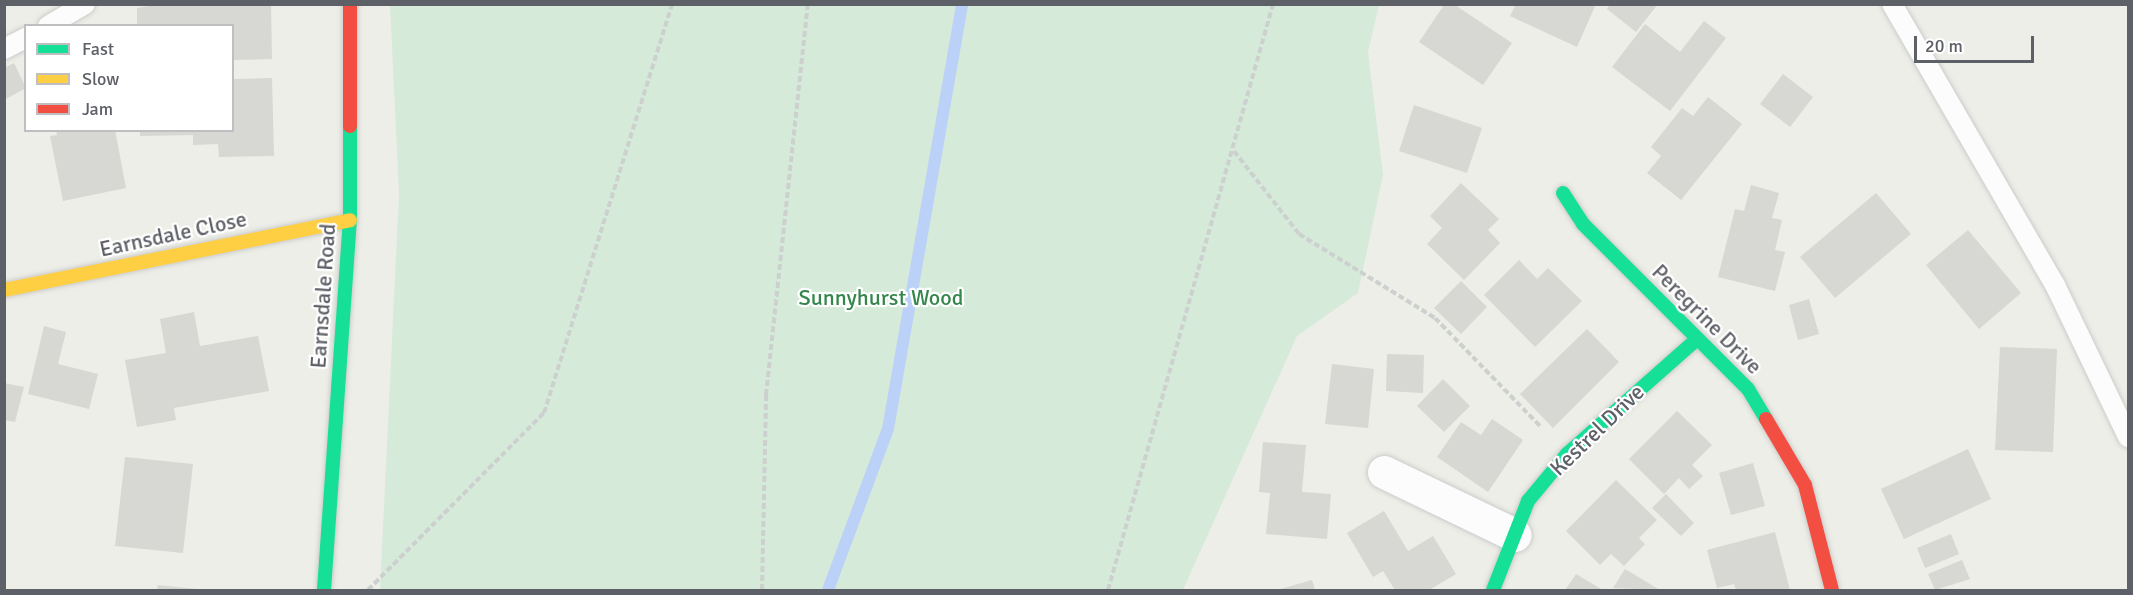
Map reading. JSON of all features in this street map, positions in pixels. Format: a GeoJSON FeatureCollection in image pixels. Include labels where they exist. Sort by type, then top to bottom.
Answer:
{"type":"FeatureCollection","features":[{"type":"Feature","properties":{"kind":"street","name":"Earnsdale Road"},"geometry":{"type":"LineString","coordinates":[[324,591],[350,220],[350,4]]}},
{"type":"Feature","properties":{"kind":"street","name":"Peregrine Drive"},"geometry":{"type":"LineString","coordinates":[[1563,193],[1583,224],[1749,389],[1805,485],[1832,591]]}},
{"type":"Feature","properties":{"kind":"street","name":"Earnsdale Close"},"geometry":{"type":"LineString","coordinates":[[4,290],[350,220]]}},
{"type":"Feature","properties":{"kind":"street","name":"Kestrel Drive"},"geometry":{"type":"LineString","coordinates":[[1493,591],[1528,501],[1567,454],[1697,339]]}},
{"type":"Feature","properties":{"kind":"street"},"geometry":{"type":"LineString","coordinates":[[1384,472],[1515,534]]}},
{"type":"Feature","properties":{"kind":"lane"},"geometry":{"type":"LineString","coordinates":[[51,24],[85,4]]}},
{"type":"Feature","properties":{"kind":"lane"},"geometry":{"type":"LineString","coordinates":[[1892,4],[2055,285],[2128,437]]}},
{"type":"Feature","properties":{"kind":"lane"},"geometry":{"type":"LineString","coordinates":[[4,49],[24,39]]}},
{"type":"Feature","properties":{"kind":"path"},"geometry":{"type":"LineString","coordinates":[[368,591],[544,413],[672,4]]}},
{"type":"Feature","properties":{"kind":"path"},"geometry":{"type":"LineString","coordinates":[[762,591],[766,395],[808,4]]}},
{"type":"Feature","properties":{"kind":"path"},"geometry":{"type":"LineString","coordinates":[[1108,591],[1234,152],[1273,4]]}},
{"type":"Feature","properties":{"kind":"path"},"geometry":{"type":"LineString","coordinates":[[1234,152],[1299,234],[1435,318],[1567,454]]}},
{"type":"Feature","properties":{"kind":"green space","name":"Sunnyhurst Wood"},"geometry":{"type":"Polygon","coordinates":[[[390,5],[1379,5],[1368,52],[1383,175],[1358,293],[1297,336],[1183,590],[380,590],[399,193],[390,5]]]}},
{"type":"Feature","properties":{"kind":"building"},"geometry":{"type":"Polygon","coordinates":[[[161,4],[271,4],[272,59],[234,60],[234,24],[137,24],[137,8],[161,4]]]}},
{"type":"Feature","properties":{"kind":"building"},"geometry":{"type":"Polygon","coordinates":[[[1516,4],[1596,4],[1577,47],[1510,16],[1516,4]]]}},
{"type":"Feature","properties":{"kind":"building"},"geometry":{"type":"Polygon","coordinates":[[[1610,4],[1658,4],[1636,32],[1607,9],[1610,4]]]}},
{"type":"Feature","properties":{"kind":"building"},"geometry":{"type":"Polygon","coordinates":[[[1444,5],[1455,5],[1512,43],[1483,85],[1419,42],[1444,5]]]}},
{"type":"Feature","properties":{"kind":"building"},"geometry":{"type":"Polygon","coordinates":[[[1704,21],[1726,38],[1670,111],[1612,67],[1645,24],[1680,52],[1704,21]]]}},
{"type":"Feature","properties":{"kind":"building"},"geometry":{"type":"Polygon","coordinates":[[[14,63],[24,84],[24,89],[4,100],[4,68],[14,63]]]}},
{"type":"Feature","properties":{"kind":"building"},"geometry":{"type":"Polygon","coordinates":[[[1783,74],[1813,97],[1790,127],[1760,104],[1783,74]]]}},
{"type":"Feature","properties":{"kind":"building"},"geometry":{"type":"Polygon","coordinates":[[[272,78],[274,156],[219,157],[218,144],[193,145],[193,135],[140,136],[140,132],[234,132],[234,79],[272,78]]]}},
{"type":"Feature","properties":{"kind":"building"},"geometry":{"type":"Polygon","coordinates":[[[1708,97],[1742,124],[1681,200],[1647,173],[1661,156],[1651,147],[1682,108],[1693,116],[1708,97]]]}},
{"type":"Feature","properties":{"kind":"building"},"geometry":{"type":"Polygon","coordinates":[[[1414,105],[1482,128],[1467,173],[1399,151],[1414,105]]]}},
{"type":"Feature","properties":{"kind":"building"},"geometry":{"type":"Polygon","coordinates":[[[56,132],[115,132],[126,188],[63,201],[50,136],[57,135],[56,132]]]}},
{"type":"Feature","properties":{"kind":"building"},"geometry":{"type":"Polygon","coordinates":[[[1461,183],[1499,219],[1488,230],[1500,243],[1464,280],[1427,244],[1442,228],[1430,216],[1461,183]]]}},
{"type":"Feature","properties":{"kind":"building"},"geometry":{"type":"Polygon","coordinates":[[[1751,185],[1779,193],[1772,218],[1782,220],[1775,250],[1785,252],[1775,291],[1718,277],[1735,209],[1744,211],[1751,185]]]}},
{"type":"Feature","properties":{"kind":"building"},"geometry":{"type":"Polygon","coordinates":[[[1876,193],[1911,234],[1835,298],[1800,257],[1876,193]]]}},
{"type":"Feature","properties":{"kind":"building"},"geometry":{"type":"Polygon","coordinates":[[[1968,230],[2021,293],[1979,329],[1926,265],[1968,230]]]}},
{"type":"Feature","properties":{"kind":"building"},"geometry":{"type":"Polygon","coordinates":[[[1519,260],[1537,279],[1548,268],[1582,301],[1535,347],[1484,295],[1519,260]]]}},
{"type":"Feature","properties":{"kind":"building"},"geometry":{"type":"Polygon","coordinates":[[[1461,281],[1487,307],[1461,334],[1434,308],[1461,281]]]}},
{"type":"Feature","properties":{"kind":"building"},"geometry":{"type":"Polygon","coordinates":[[[1809,299],[1819,334],[1798,340],[1789,305],[1809,299]]]}},
{"type":"Feature","properties":{"kind":"building"},"geometry":{"type":"Polygon","coordinates":[[[194,312],[200,346],[258,336],[269,391],[174,408],[176,420],[137,427],[125,360],[166,353],[160,319],[194,312]]]}},
{"type":"Feature","properties":{"kind":"building"},"geometry":{"type":"Polygon","coordinates":[[[44,326],[66,332],[58,364],[98,374],[89,409],[28,394],[44,326]]]}},
{"type":"Feature","properties":{"kind":"building"},"geometry":{"type":"Polygon","coordinates":[[[1587,329],[1619,362],[1553,428],[1520,394],[1587,329]]]}},
{"type":"Feature","properties":{"kind":"building"},"geometry":{"type":"Polygon","coordinates":[[[2000,347],[2057,349],[2053,452],[1995,450],[2000,347]]]}},
{"type":"Feature","properties":{"kind":"building"},"geometry":{"type":"Polygon","coordinates":[[[1387,354],[1424,355],[1423,393],[1386,391],[1387,354]]]}},
{"type":"Feature","properties":{"kind":"building"},"geometry":{"type":"Polygon","coordinates":[[[1332,364],[1374,369],[1368,428],[1325,424],[1332,364]]]}},
{"type":"Feature","properties":{"kind":"building"},"geometry":{"type":"Polygon","coordinates":[[[1443,379],[1470,406],[1444,432],[1417,406],[1443,379]]]}},
{"type":"Feature","properties":{"kind":"building"},"geometry":{"type":"Polygon","coordinates":[[[4,383],[24,387],[15,422],[4,420],[4,383]]]}},
{"type":"Feature","properties":{"kind":"building"},"geometry":{"type":"Polygon","coordinates":[[[1677,411],[1712,445],[1692,465],[1703,476],[1689,489],[1679,478],[1664,494],[1629,459],[1677,411]]]}},
{"type":"Feature","properties":{"kind":"building"},"geometry":{"type":"Polygon","coordinates":[[[1492,419],[1523,440],[1488,492],[1437,457],[1461,422],[1481,435],[1492,419]]]}},
{"type":"Feature","properties":{"kind":"building"},"geometry":{"type":"Polygon","coordinates":[[[1263,442],[1306,445],[1302,492],[1331,494],[1327,539],[1266,534],[1270,493],[1259,492],[1263,442]]]}},
{"type":"Feature","properties":{"kind":"building"},"geometry":{"type":"Polygon","coordinates":[[[1968,449],[1991,499],[1904,539],[1881,489],[1968,449]]]}},
{"type":"Feature","properties":{"kind":"building"},"geometry":{"type":"Polygon","coordinates":[[[125,457],[193,464],[183,553],[115,546],[125,457]]]}},
{"type":"Feature","properties":{"kind":"building"},"geometry":{"type":"Polygon","coordinates":[[[1753,463],[1765,506],[1731,515],[1719,473],[1753,463]]]}},
{"type":"Feature","properties":{"kind":"building"},"geometry":{"type":"Polygon","coordinates":[[[1616,480],[1657,520],[1639,538],[1645,544],[1624,566],[1611,554],[1600,565],[1566,531],[1616,480]]]}},
{"type":"Feature","properties":{"kind":"building"},"geometry":{"type":"Polygon","coordinates":[[[1666,494],[1694,523],[1681,536],[1652,508],[1666,494]]]}},
{"type":"Feature","properties":{"kind":"building"},"geometry":{"type":"Polygon","coordinates":[[[1384,511],[1408,551],[1433,536],[1456,574],[1429,590],[1395,590],[1383,571],[1373,577],[1347,533],[1384,511]]]}},
{"type":"Feature","properties":{"kind":"building"},"geometry":{"type":"Polygon","coordinates":[[[1775,532],[1790,590],[1736,590],[1734,584],[1717,588],[1707,550],[1775,532]]]}},
{"type":"Feature","properties":{"kind":"building"},"geometry":{"type":"Polygon","coordinates":[[[1951,534],[1959,554],[1925,568],[1917,548],[1951,534]]]}},
{"type":"Feature","properties":{"kind":"building"},"geometry":{"type":"Polygon","coordinates":[[[1962,560],[1970,579],[1935,590],[1928,574],[1962,560]]]}},
{"type":"Feature","properties":{"kind":"building"},"geometry":{"type":"Polygon","coordinates":[[[1625,569],[1660,590],[1613,588],[1625,569]]]}},
{"type":"Feature","properties":{"kind":"building"},"geometry":{"type":"Polygon","coordinates":[[[1576,574],[1603,590],[1565,590],[1576,574]]]}},
{"type":"Feature","properties":{"kind":"building"},"geometry":{"type":"Polygon","coordinates":[[[1312,580],[1315,590],[1277,590],[1312,580]]]}},
{"type":"Feature","properties":{"kind":"building"},"geometry":{"type":"Polygon","coordinates":[[[158,585],[196,589],[196,590],[157,590],[158,585]]]}},
{"type":"Feature","properties":{"kind":"waterway"},"geometry":{"type":"LineString","coordinates":[[828,590],[888,429],[962,4]]}},
{"type":"Feature","properties":{"kind":"traffic: fast"},"geometry":{"type":"LineString","coordinates":[[324,590],[350,220],[350,126]]}},
{"type":"Feature","properties":{"kind":"traffic: fast"},"geometry":{"type":"LineString","coordinates":[[1563,193],[1583,224],[1748,389],[1766,419]]}},
{"type":"Feature","properties":{"kind":"traffic: fast"},"geometry":{"type":"LineString","coordinates":[[1493,590],[1528,501],[1567,454],[1697,339]]}},
{"type":"Feature","properties":{"kind":"traffic: slow"},"geometry":{"type":"LineString","coordinates":[[4,290],[350,220]]}},
{"type":"Feature","properties":{"kind":"traffic: jam"},"geometry":{"type":"LineString","coordinates":[[350,4],[350,126]]}},
{"type":"Feature","properties":{"kind":"traffic: jam"},"geometry":{"type":"LineString","coordinates":[[1766,419],[1805,485],[1832,590]]}}]}
